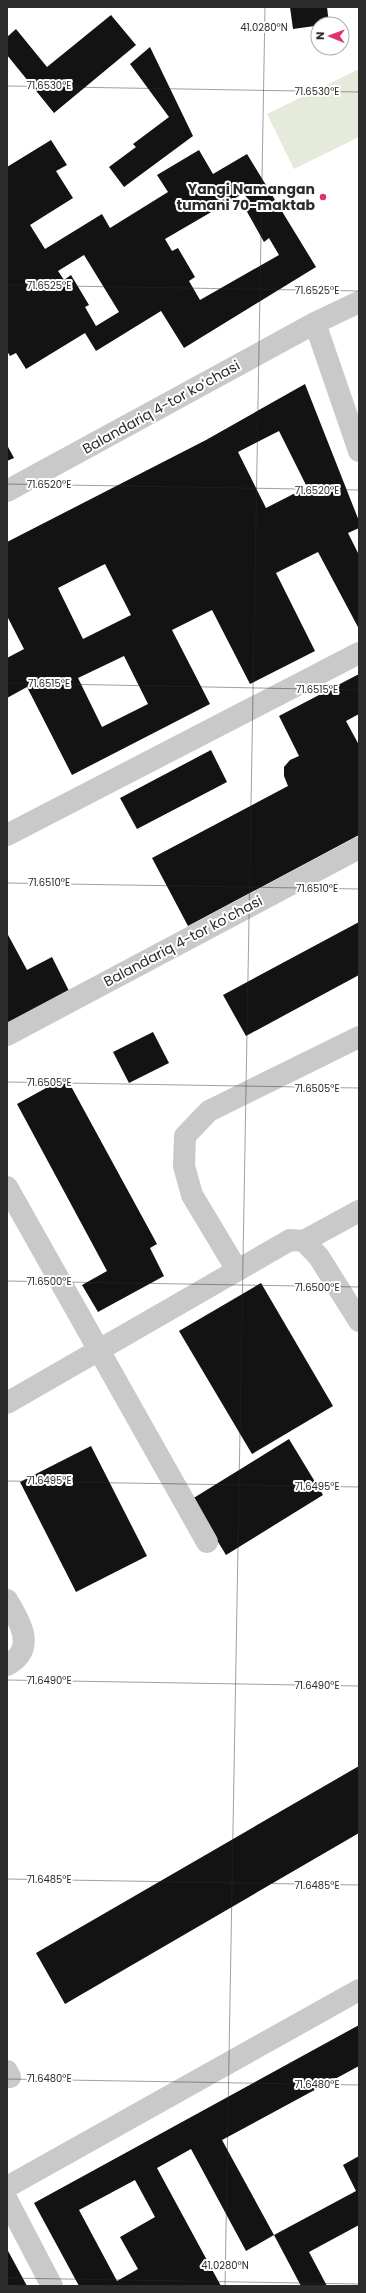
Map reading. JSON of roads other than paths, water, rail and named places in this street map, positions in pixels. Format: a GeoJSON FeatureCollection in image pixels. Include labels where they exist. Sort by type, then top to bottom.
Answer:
{"type":"FeatureCollection","features":[{"type":"Feature","properties":{"kind":"street","name":"Balandariq 4-tor koʻchasi"},"geometry":{"type":"LineString","coordinates":[[7,491],[315,323],[359,302]]}},
{"type":"Feature","properties":{"kind":"street"},"geometry":{"type":"LineString","coordinates":[[315,323],[359,451]]}},
{"type":"Feature","properties":{"kind":"street"},"geometry":{"type":"LineString","coordinates":[[7,835],[359,653]]}},
{"type":"Feature","properties":{"kind":"street","name":"Balandariq 4-tor koʻchasi"},"geometry":{"type":"LineString","coordinates":[[7,1035],[359,848]]}},
{"type":"Feature","properties":{"kind":"street"},"geometry":{"type":"LineString","coordinates":[[237,1270],[192,1195],[184,1166],[185,1136],[209,1111],[359,1037]]}},
{"type":"Feature","properties":{"kind":"street"},"geometry":{"type":"LineString","coordinates":[[7,1187],[207,1542]]}},
{"type":"Feature","properties":{"kind":"street"},"geometry":{"type":"LineString","coordinates":[[7,1403],[290,1240],[304,1241],[359,1211]]}},
{"type":"Feature","properties":{"kind":"street"},"geometry":{"type":"LineString","coordinates":[[304,1241],[319,1257],[359,1322]]}},
{"type":"Feature","properties":{"kind":"street"},"geometry":{"type":"LineString","coordinates":[[7,1600],[20,1622],[25,1640],[21,1651],[7,1665]]}},
{"type":"Feature","properties":{"kind":"street"},"geometry":{"type":"LineString","coordinates":[[7,2187],[359,1990]]}},
{"type":"Feature","properties":{"kind":"street"},"geometry":{"type":"LineString","coordinates":[[7,2200],[52,2286]]}},
{"type":"Feature","properties":{"kind":"place","name":"Yangi Namangan tumani 70-maktab"},"geometry":{"type":"Point","coordinates":[323,197]}}]}
